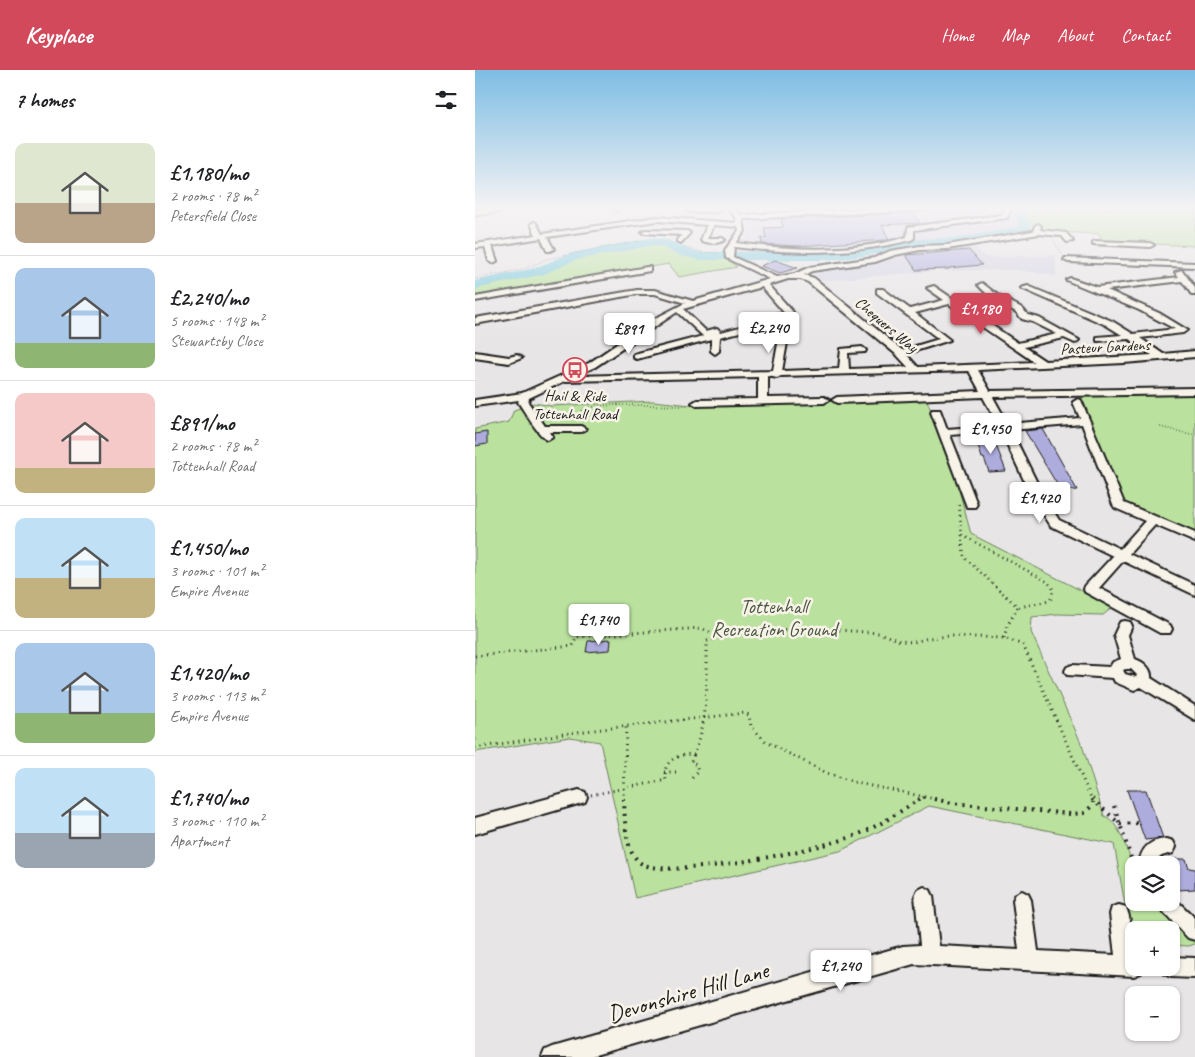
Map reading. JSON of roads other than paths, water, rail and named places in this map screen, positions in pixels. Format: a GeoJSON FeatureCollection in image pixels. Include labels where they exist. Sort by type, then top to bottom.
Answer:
{"type":"FeatureCollection","features":[{"type":"Feature","properties":{"kind":"street"},"geometry":{"type":"LineString","coordinates":[[491,254],[493,261]]}},
{"type":"Feature","properties":{"kind":"street"},"geometry":{"type":"LineString","coordinates":[[734,254],[775,279]]}},
{"type":"Feature","properties":{"kind":"street"},"geometry":{"type":"LineString","coordinates":[[475,403],[524,396],[566,378],[592,365],[655,322],[693,303],[764,284],[775,279],[797,276],[810,269],[856,263],[894,254]]}},
{"type":"Feature","properties":{"kind":"street"},"geometry":{"type":"LineString","coordinates":[[1068,260],[1097,254]]}},
{"type":"Feature","properties":{"kind":"street"},"geometry":{"type":"LineString","coordinates":[[1119,254],[1174,264],[1195,264]]}},
{"type":"Feature","properties":{"kind":"street"},"geometry":{"type":"LineString","coordinates":[[1174,264],[1183,279],[1195,293]]}},
{"type":"Feature","properties":{"kind":"street"},"geometry":{"type":"LineString","coordinates":[[475,299],[647,269]]}},
{"type":"Feature","properties":{"kind":"street","name":"Chequers Way"},"geometry":{"type":"LineString","coordinates":[[797,276],[811,280],[900,353],[917,370]]}},
{"type":"Feature","properties":{"kind":"street"},"geometry":{"type":"LineString","coordinates":[[1097,289],[1183,279]]}},
{"type":"Feature","properties":{"kind":"street"},"geometry":{"type":"LineString","coordinates":[[1070,280],[1097,289],[1180,328],[1195,326]]}},
{"type":"Feature","properties":{"kind":"street"},"geometry":{"type":"LineString","coordinates":[[569,282],[579,302]]}},
{"type":"Feature","properties":{"kind":"street"},"geometry":{"type":"LineString","coordinates":[[764,284],[790,314]]}},
{"type":"Feature","properties":{"kind":"street"},"geometry":{"type":"LineString","coordinates":[[982,285],[996,298],[1019,310],[1025,317],[1036,320],[1075,340]]}},
{"type":"Feature","properties":{"kind":"street"},"geometry":{"type":"LineString","coordinates":[[931,288],[1043,364]]}},
{"type":"Feature","properties":{"kind":"street"},"geometry":{"type":"LineString","coordinates":[[1025,288],[1109,324],[1132,336],[1161,358]]}},
{"type":"Feature","properties":{"kind":"street"},"geometry":{"type":"LineString","coordinates":[[475,321],[646,291],[693,303]]}},
{"type":"Feature","properties":{"kind":"street"},"geometry":{"type":"LineString","coordinates":[[880,291],[947,340],[900,353]]}},
{"type":"Feature","properties":{"kind":"street"},"geometry":{"type":"LineString","coordinates":[[909,312],[951,301]]}},
{"type":"Feature","properties":{"kind":"street"},"geometry":{"type":"LineString","coordinates":[[678,309],[704,334],[777,316]]}},
{"type":"Feature","properties":{"kind":"street"},"geometry":{"type":"LineString","coordinates":[[623,322],[647,319],[655,322]]}},
{"type":"Feature","properties":{"kind":"street"},"geometry":{"type":"LineString","coordinates":[[637,356],[761,324],[784,337],[777,375]]}},
{"type":"Feature","properties":{"kind":"street"},"geometry":{"type":"LineString","coordinates":[[1099,339],[1183,331],[1180,328]]}},
{"type":"Feature","properties":{"kind":"street"},"geometry":{"type":"LineString","coordinates":[[1018,346],[1066,335]]}},
{"type":"Feature","properties":{"kind":"street"},"geometry":{"type":"LineString","coordinates":[[715,351],[716,336]]}},
{"type":"Feature","properties":{"kind":"street"},"geometry":{"type":"LineString","coordinates":[[844,373],[843,351],[862,350]]}},
{"type":"Feature","properties":{"kind":"street","name":"Pasteur Gardens"},"geometry":{"type":"LineString","coordinates":[[566,378],[844,373],[1161,358],[1195,354]]}},
{"type":"Feature","properties":{"kind":"street"},"geometry":{"type":"LineString","coordinates":[[475,362],[488,356],[517,360]]}},
{"type":"Feature","properties":{"kind":"street"},"geometry":{"type":"LineString","coordinates":[[972,368],[1004,426],[1036,494],[1055,523],[1195,590]]}},
{"type":"Feature","properties":{"kind":"street"},"geometry":{"type":"LineString","coordinates":[[763,375],[763,402]]}},
{"type":"Feature","properties":{"kind":"street"},"geometry":{"type":"LineString","coordinates":[[837,400],[987,394],[1195,392]]}},
{"type":"Feature","properties":{"kind":"street"},"geometry":{"type":"LineString","coordinates":[[524,396],[523,402],[545,433],[578,426]]}},
{"type":"Feature","properties":{"kind":"street"},"geometry":{"type":"LineString","coordinates":[[696,405],[824,400]]}},
{"type":"Feature","properties":{"kind":"street"},"geometry":{"type":"LineString","coordinates":[[1078,402],[1119,505],[1195,538]]}},
{"type":"Feature","properties":{"kind":"street"},"geometry":{"type":"LineString","coordinates":[[936,412],[971,504]]}},
{"type":"Feature","properties":{"kind":"street"},"geometry":{"type":"LineString","coordinates":[[944,432],[1004,426],[1085,422]]}},
{"type":"Feature","properties":{"kind":"street"},"geometry":{"type":"LineString","coordinates":[[1153,520],[1090,589],[1165,629]]}},
{"type":"Feature","properties":{"kind":"street"},"geometry":{"type":"LineString","coordinates":[[1125,626],[1121,636],[1129,663]]}},
{"type":"Feature","properties":{"kind":"street"},"geometry":{"type":"LineString","coordinates":[[1129,663],[1138,666],[1143,670],[1144,674],[1143,680],[1139,683],[1129,683],[1120,678],[1117,673],[1120,664],[1129,663]]}},
{"type":"Feature","properties":{"kind":"street"},"geometry":{"type":"LineString","coordinates":[[1072,672],[1117,673]]}},
{"type":"Feature","properties":{"kind":"street"},"geometry":{"type":"LineString","coordinates":[[1143,680],[1195,714]]}},
{"type":"Feature","properties":{"kind":"street"},"geometry":{"type":"LineString","coordinates":[[475,826],[579,797]]}},
{"type":"Feature","properties":{"kind":"street"},"geometry":{"type":"LineString","coordinates":[[1149,856],[1156,848],[1167,847]]}},
{"type":"Feature","properties":{"kind":"street"},"geometry":{"type":"LineString","coordinates":[[924,896],[931,955]]}},
{"type":"Feature","properties":{"kind":"street"},"geometry":{"type":"LineString","coordinates":[[1022,900],[1030,960]]}},
{"type":"Feature","properties":{"kind":"street"},"geometry":{"type":"LineString","coordinates":[[1175,911],[1195,931]]}},
{"type":"Feature","properties":{"kind":"street"},"geometry":{"type":"LineString","coordinates":[[1119,914],[1125,942]]}},
{"type":"Feature","properties":{"kind":"street","name":"Devonshire Hill Lane"},"geometry":{"type":"LineString","coordinates":[[552,1057],[903,956],[931,955],[1125,965]]}},
{"type":"Feature","properties":{"kind":"street"},"geometry":{"type":"LineString","coordinates":[[1180,967],[1195,968]]}},
{"type":"Feature","properties":{"kind":"waterway"},"geometry":{"type":"LineString","coordinates":[[475,285],[539,271],[572,257],[587,254]]}},
{"type":"Feature","properties":{"kind":"waterway"},"geometry":{"type":"LineString","coordinates":[[691,254],[701,256],[820,256],[849,254]]}},
{"type":"Feature","properties":{"kind":"place","name":"Hail & Ride Tottenhall Road"},"geometry":{"type":"Point","coordinates":[575,370]}},
{"type":"Feature","properties":{"kind":"park label","name":"Tottenhall Recreation Ground"},"geometry":{"type":"Point","coordinates":[774,618]}}]}
